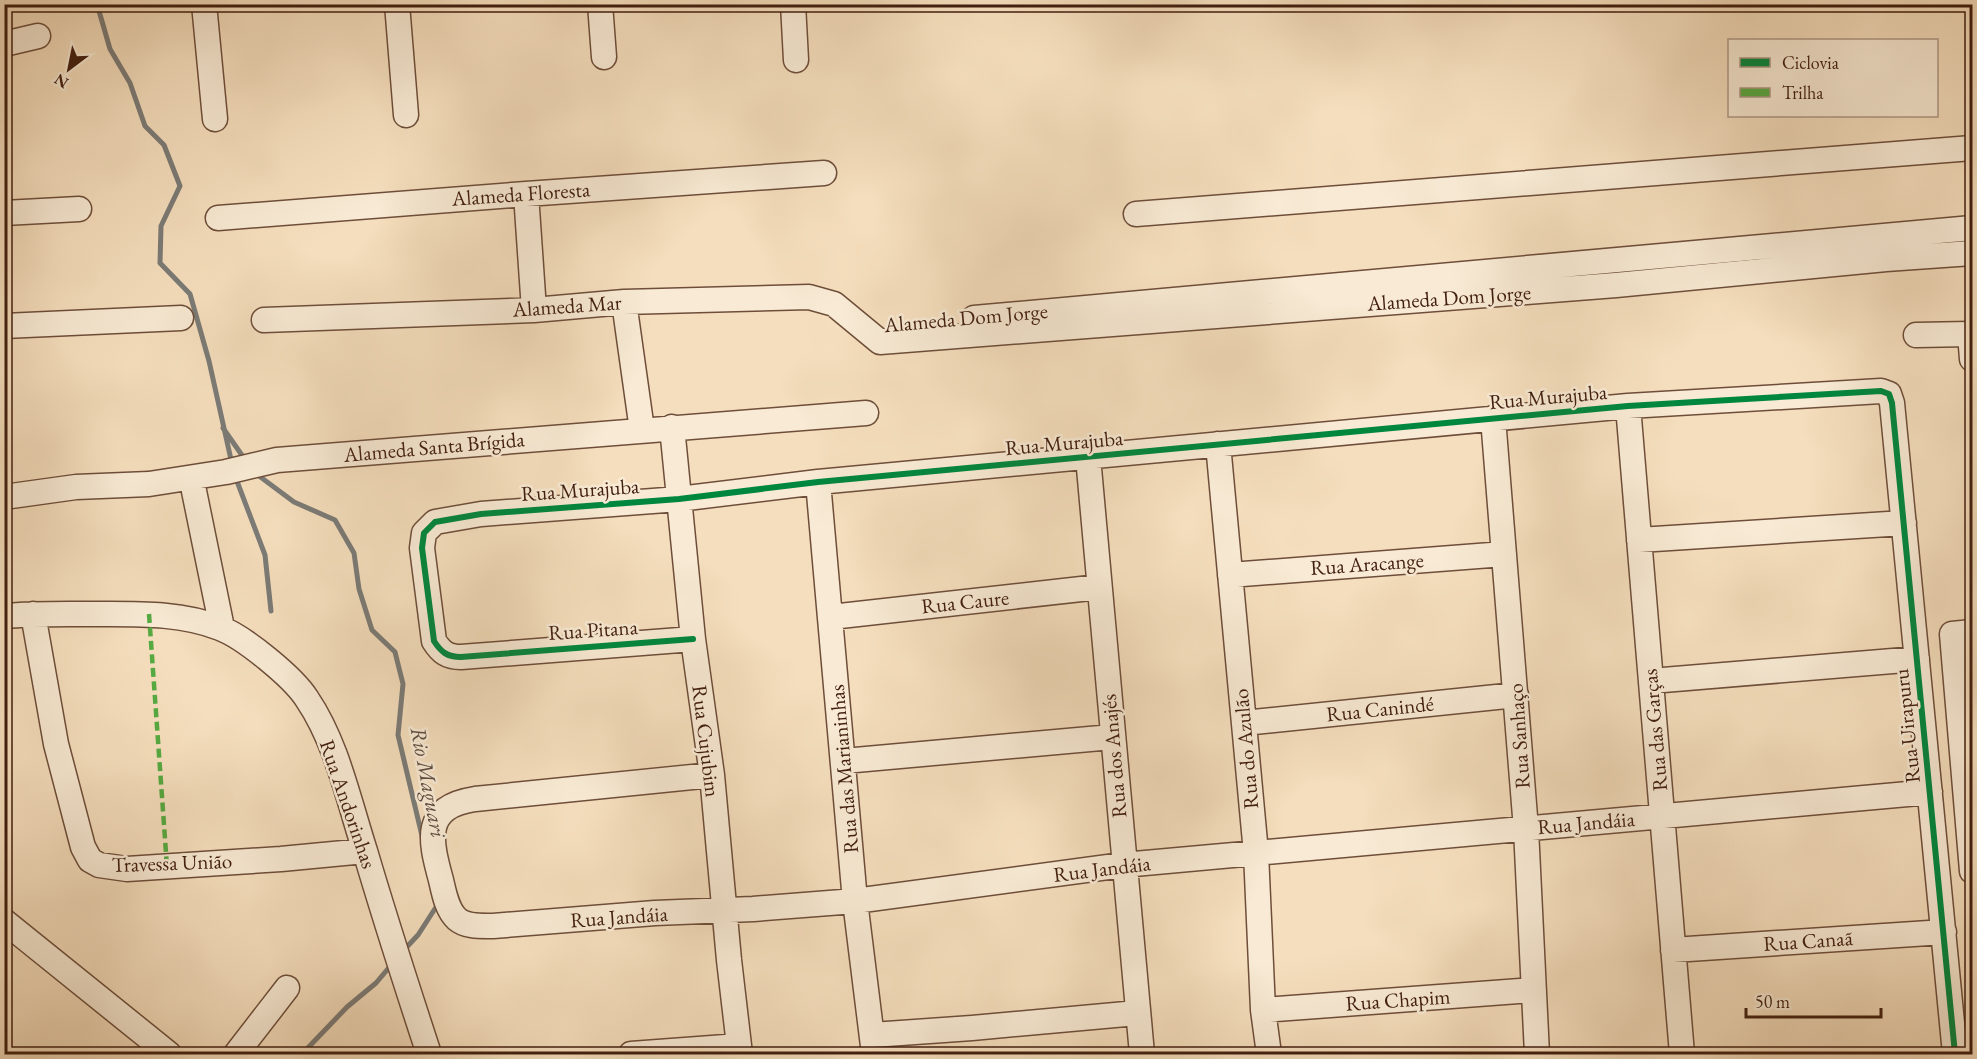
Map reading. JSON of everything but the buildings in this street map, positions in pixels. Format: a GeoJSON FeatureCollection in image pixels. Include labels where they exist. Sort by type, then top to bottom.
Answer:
{"type":"FeatureCollection","features":[{"type":"Feature","properties":{"kind":"street"},"geometry":{"type":"LineString","coordinates":[[204,4],[215,119]]}},
{"type":"Feature","properties":{"kind":"street"},"geometry":{"type":"LineString","coordinates":[[397,4],[406,115]]}},
{"type":"Feature","properties":{"kind":"street"},"geometry":{"type":"LineString","coordinates":[[600,4],[604,57]]}},
{"type":"Feature","properties":{"kind":"street"},"geometry":{"type":"LineString","coordinates":[[793,4],[796,60]]}},
{"type":"Feature","properties":{"kind":"street"},"geometry":{"type":"LineString","coordinates":[[4,44],[38,36]]}},
{"type":"Feature","properties":{"kind":"street"},"geometry":{"type":"LineString","coordinates":[[1136,214],[1972,148]]}},
{"type":"Feature","properties":{"kind":"street","name":"Alameda Floresta"},"geometry":{"type":"LineString","coordinates":[[218,218],[824,173]]}},
{"type":"Feature","properties":{"kind":"street"},"geometry":{"type":"LineString","coordinates":[[526,194],[534,310]]}},
{"type":"Feature","properties":{"kind":"street"},"geometry":{"type":"LineString","coordinates":[[4,213],[79,209]]}},
{"type":"Feature","properties":{"kind":"street","name":"Alameda Dom Jorge"},"geometry":{"type":"LineString","coordinates":[[861,326],[895,326],[1972,228]]}},
{"type":"Feature","properties":{"kind":"street","name":"Alameda Dom Jorge"},"geometry":{"type":"LineString","coordinates":[[861,326],[880,342],[1616,285],[1972,253]]}},
{"type":"Feature","properties":{"kind":"street","name":"Alameda Mar"},"geometry":{"type":"LineString","coordinates":[[264,320],[534,310],[624,302],[809,297],[834,304],[861,326]]}},
{"type":"Feature","properties":{"kind":"street"},"geometry":{"type":"LineString","coordinates":[[624,302],[642,430]]}},
{"type":"Feature","properties":{"kind":"street"},"geometry":{"type":"LineString","coordinates":[[4,326],[181,318]]}},
{"type":"Feature","properties":{"kind":"street"},"geometry":{"type":"LineString","coordinates":[[1916,335],[1971,333],[1972,359]]}},
{"type":"Feature","properties":{"kind":"street","name":"Rua Murajuba"},"geometry":{"type":"LineString","coordinates":[[496,654],[452,657],[440,650],[434,641],[422,548],[423,533],[435,522],[481,514],[679,499],[818,482],[1628,406],[1881,391],[1889,394]]}},
{"type":"Feature","properties":{"kind":"street","name":"Rua Uirapuru"},"geometry":{"type":"LineString","coordinates":[[1889,394],[1892,403],[1955,1054]]}},
{"type":"Feature","properties":{"kind":"street","name":"Rua das Garças"},"geometry":{"type":"LineString","coordinates":[[1628,406],[1682,1054]]}},
{"type":"Feature","properties":{"kind":"street","name":"Alameda Santa Brígida"},"geometry":{"type":"LineString","coordinates":[[4,497],[76,487],[149,484],[226,472],[276,460],[866,413]]}},
{"type":"Feature","properties":{"kind":"street","name":"Rua Sanhaço"},"geometry":{"type":"LineString","coordinates":[[1493,418],[1526,829],[1537,1054]]}},
{"type":"Feature","properties":{"kind":"street","name":"Rua Cujubim"},"geometry":{"type":"LineString","coordinates":[[672,427],[693,639],[712,775],[740,1050]]}},
{"type":"Feature","properties":{"kind":"street","name":"Rua do Azulão"},"geometry":{"type":"LineString","coordinates":[[1218,444],[1256,853],[1263,1010],[1269,1054]]}},
{"type":"Feature","properties":{"kind":"street","name":"Rua dos Anajés"},"geometry":{"type":"LineString","coordinates":[[1088,457],[1123,865],[1142,1054]]}},
{"type":"Feature","properties":{"kind":"street","name":"Rua das Marianinhas"},"geometry":{"type":"LineString","coordinates":[[818,482],[855,901],[873,1045]]}},
{"type":"Feature","properties":{"kind":"street"},"geometry":{"type":"LineString","coordinates":[[194,491],[222,628]]}},
{"type":"Feature","properties":{"kind":"street"},"geometry":{"type":"LineString","coordinates":[[1639,540],[1904,523]]}},
{"type":"Feature","properties":{"kind":"street","name":"Rua Aracange"},"geometry":{"type":"LineString","coordinates":[[1230,575],[1504,554]]}},
{"type":"Feature","properties":{"kind":"street","name":"Rua Caure"},"geometry":{"type":"LineString","coordinates":[[831,617],[1099,587]]}},
{"type":"Feature","properties":{"kind":"street","name":"Travessa União"},"geometry":{"type":"LineString","coordinates":[[33,614],[56,744],[83,847],[90,860],[112,868],[137,868],[364,851]]}},
{"type":"Feature","properties":{"kind":"street","name":"Rua Andorinhas"},"geometry":{"type":"LineString","coordinates":[[4,616],[159,614],[205,623],[222,628],[273,665],[301,691],[309,701],[340,769],[429,1054]]}},
{"type":"Feature","properties":{"kind":"street"},"geometry":{"type":"LineString","coordinates":[[1972,632],[1952,634],[1972,882]]}},
{"type":"Feature","properties":{"kind":"street","name":"Rua Pitana"},"geometry":{"type":"LineString","coordinates":[[496,654],[693,639]]}},
{"type":"Feature","properties":{"kind":"street"},"geometry":{"type":"LineString","coordinates":[[1651,681],[1917,659]]}},
{"type":"Feature","properties":{"kind":"street","name":"Rua Canindé"},"geometry":{"type":"LineString","coordinates":[[1244,723],[1516,695]]}},
{"type":"Feature","properties":{"kind":"street"},"geometry":{"type":"LineString","coordinates":[[844,761],[1112,737]]}},
{"type":"Feature","properties":{"kind":"street","name":"Rua Jandáia"},"geometry":{"type":"LineString","coordinates":[[712,775],[507,795],[461,802],[450,807],[441,814],[433,830],[433,847],[447,903],[459,921],[469,924],[502,926],[725,911],[855,901],[1123,865],[1930,792]]}},
{"type":"Feature","properties":{"kind":"street"},"geometry":{"type":"LineString","coordinates":[[4,921],[169,1054]]}},
{"type":"Feature","properties":{"kind":"street","name":"Rua Canaã"},"geometry":{"type":"LineString","coordinates":[[1673,950],[1944,932]]}},
{"type":"Feature","properties":{"kind":"street"},"geometry":{"type":"LineString","coordinates":[[236,1054],[287,988]]}},
{"type":"Feature","properties":{"kind":"street","name":"Rua Chapim"},"geometry":{"type":"LineString","coordinates":[[1263,1010],[1533,990]]}},
{"type":"Feature","properties":{"kind":"street"},"geometry":{"type":"LineString","coordinates":[[873,1045],[972,1028],[1137,1013]]}},
{"type":"Feature","properties":{"kind":"street"},"geometry":{"type":"LineString","coordinates":[[632,1054],[740,1050]]}},
{"type":"Feature","properties":{"kind":"waterway"},"geometry":{"type":"LineString","coordinates":[[97,4],[110,49],[130,83],[145,126],[164,145],[180,186],[161,226],[160,263],[190,294],[209,361],[232,464]]}},
{"type":"Feature","properties":{"kind":"waterway","name":"Rio Maguari"},"geometry":{"type":"LineString","coordinates":[[223,428],[246,461]]}},
{"type":"Feature","properties":{"kind":"waterway","name":"Rio Maguari"},"geometry":{"type":"LineString","coordinates":[[255,473],[294,502],[335,520],[354,553],[359,589],[372,630],[395,652],[403,684],[398,735],[423,840]]}},
{"type":"Feature","properties":{"kind":"waterway"},"geometry":{"type":"LineString","coordinates":[[235,476],[265,555],[271,611]]}},
{"type":"Feature","properties":{"kind":"waterway","name":"Rio Maguari"},"geometry":{"type":"LineString","coordinates":[[402,952],[418,935],[438,901]]}},
{"type":"Feature","properties":{"kind":"waterway","name":"Rio Maguari"},"geometry":{"type":"LineString","coordinates":[[302,1054],[347,1007],[376,983],[392,964]]}},
{"type":"Feature","properties":{"kind":"marked path"},"geometry":{"type":"LineString","coordinates":[[149,614],[167,867]]}},
{"type":"Feature","properties":{"kind":"cycle path"},"geometry":{"type":"LineString","coordinates":[[693,639],[461,657],[448,655],[434,641],[422,548],[424,533],[435,522],[481,514],[679,499],[818,482],[1628,406],[1881,391],[1889,394],[1892,403],[1955,1054]]}}]}
